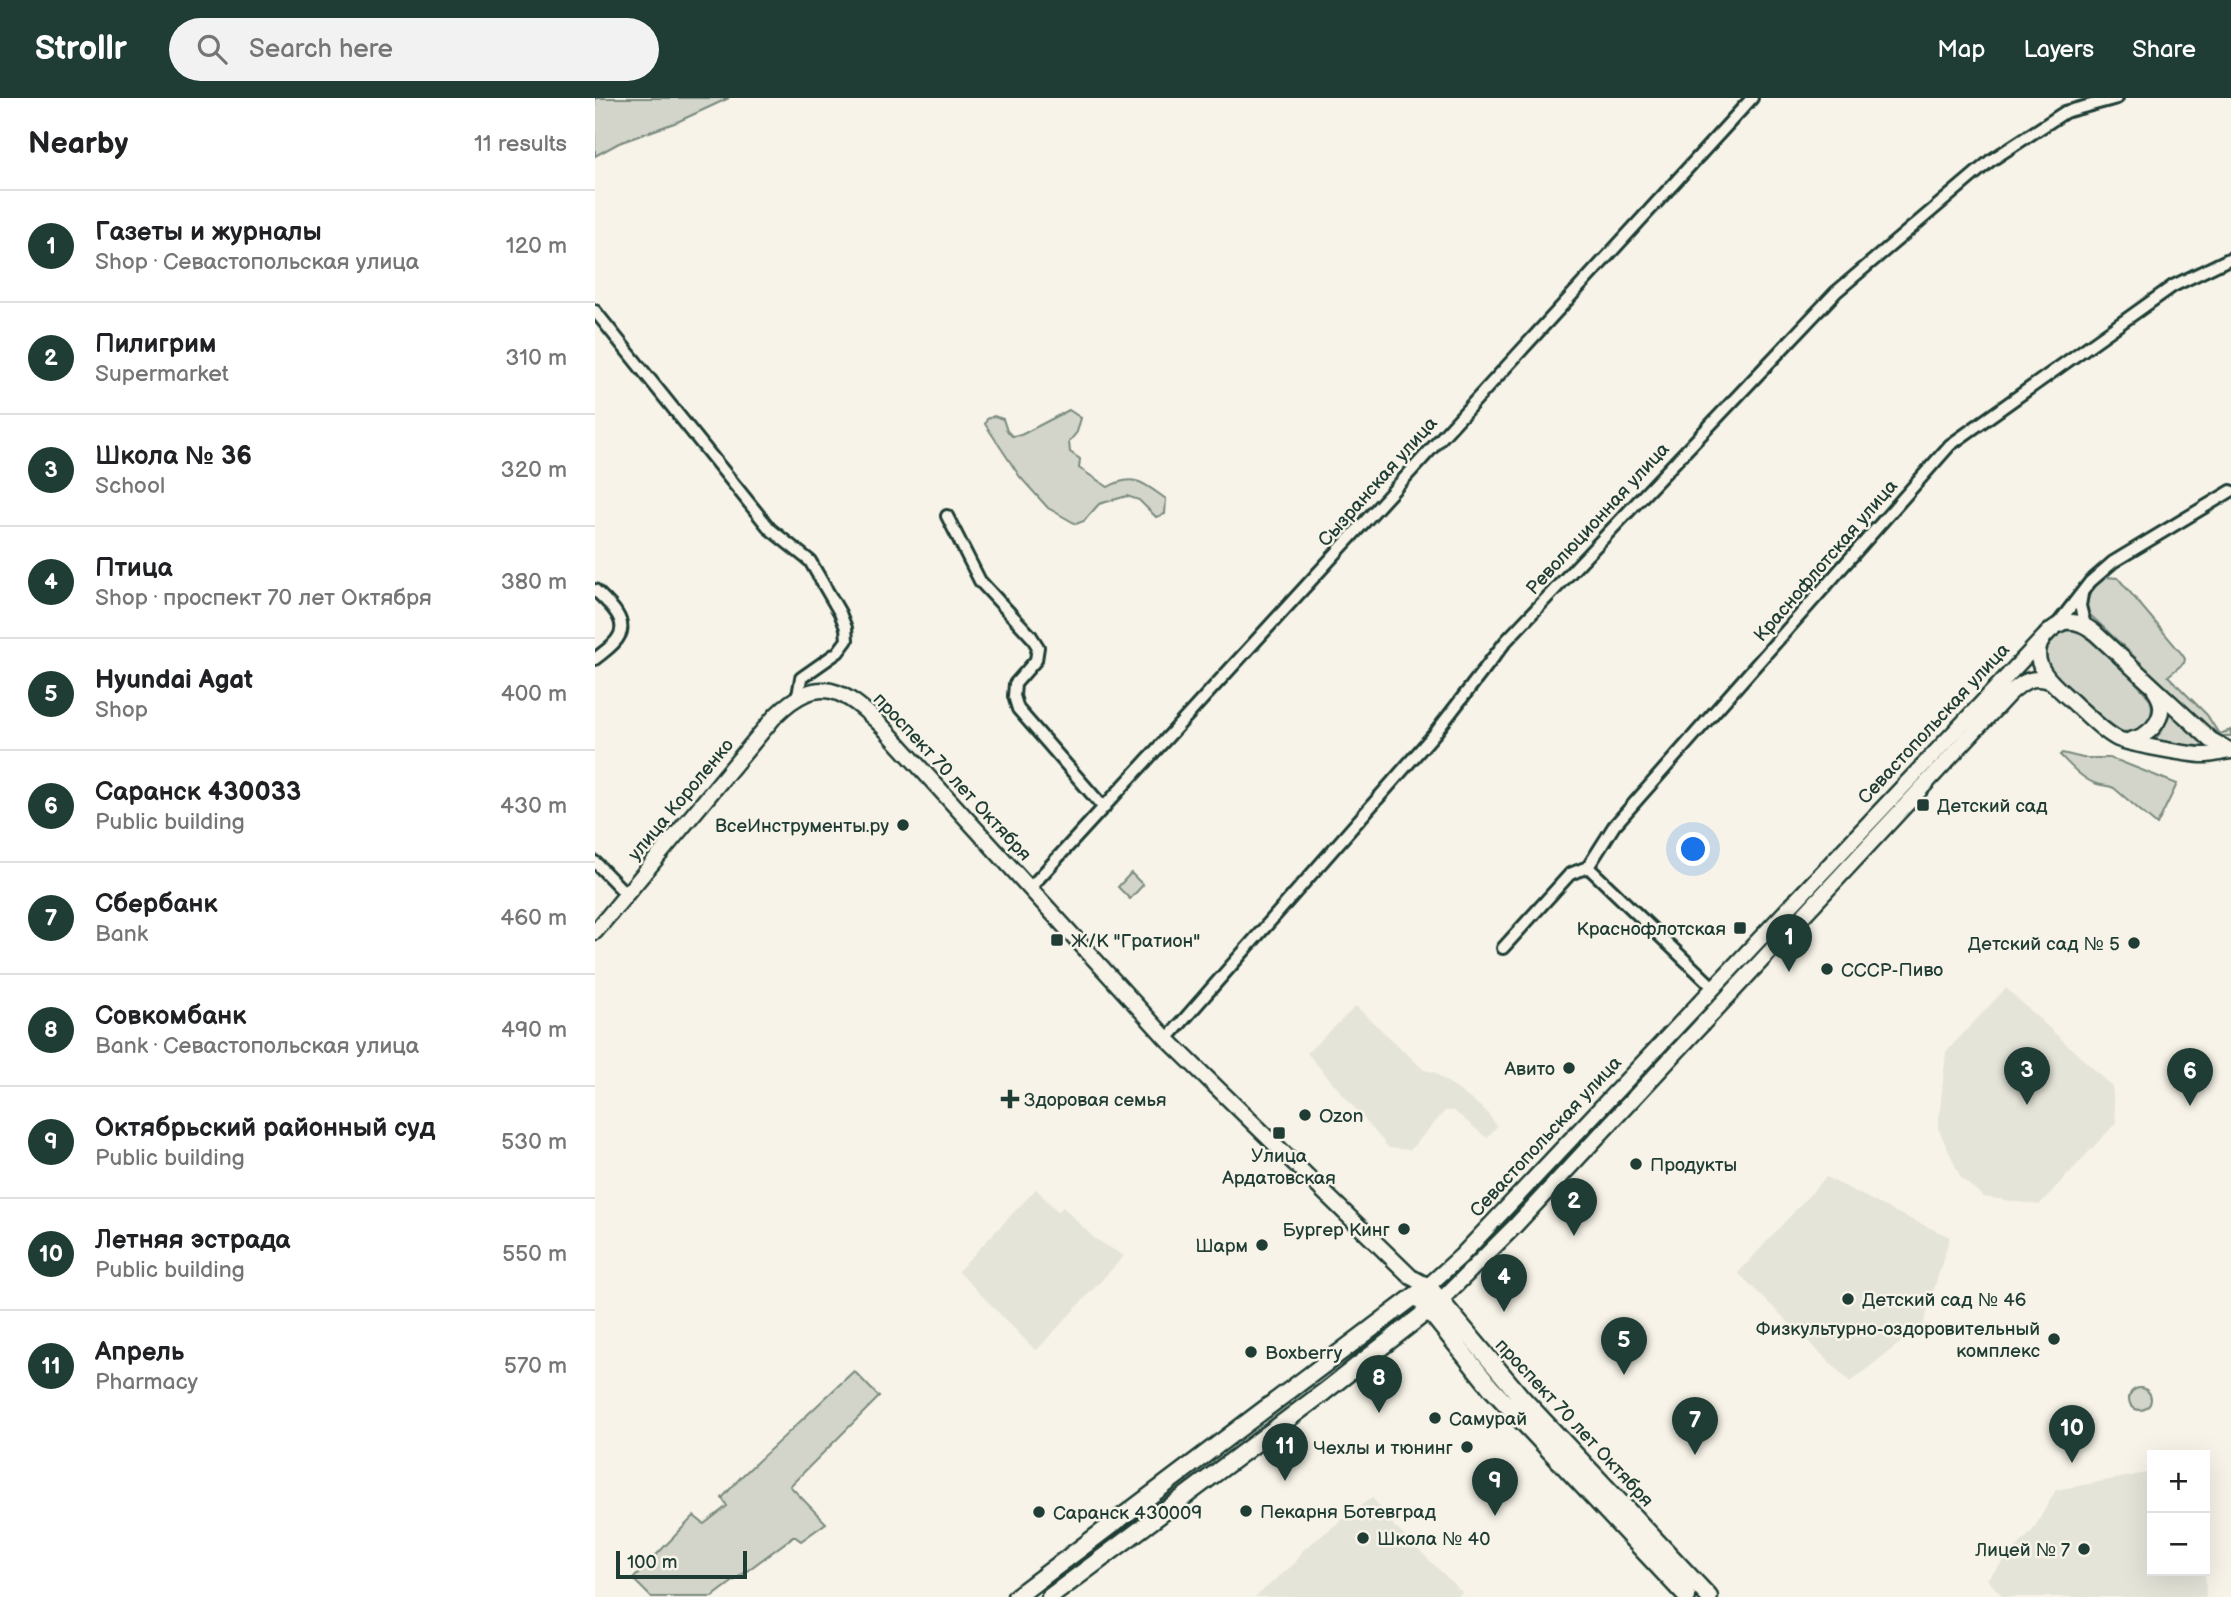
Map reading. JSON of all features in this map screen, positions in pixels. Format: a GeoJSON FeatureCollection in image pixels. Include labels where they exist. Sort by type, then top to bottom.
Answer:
{"type":"FeatureCollection","features":[{"type":"Feature","properties":{"kind":"main road","name":"проспект 70 лет Октября"},"geometry":{"type":"LineString","coordinates":[[1422,1290],[1491,1388],[1687,1597]]}},
{"type":"Feature","properties":{"kind":"main road","name":"Севастопольская улица"},"geometry":{"type":"LineString","coordinates":[[1016,1597],[1422,1290]]}},
{"type":"Feature","properties":{"kind":"main road","name":"проспект 70 лет Октября"},"geometry":{"type":"LineString","coordinates":[[1434,1305],[1709,1597]]}},
{"type":"Feature","properties":{"kind":"main road","name":"Севастопольская улица"},"geometry":{"type":"LineString","coordinates":[[1050,1597],[1324,1392],[1434,1305]]}},
{"type":"Feature","properties":{"kind":"main road"},"geometry":{"type":"LineString","coordinates":[[1587,1490],[1596,1476]]}},
{"type":"Feature","properties":{"kind":"main road"},"geometry":{"type":"LineString","coordinates":[[1667,1576],[1679,1564]]}},
{"type":"Feature","properties":{"kind":"street","name":"Сызранская улица"},"geometry":{"type":"LineString","coordinates":[[1029,889],[1752,98]]}},
{"type":"Feature","properties":{"kind":"street","name":"Революционная улица"},"geometry":{"type":"LineString","coordinates":[[1167,1039],[1436,732],[1506,640],[1836,292],[1990,161],[2065,112],[2117,98]]}},
{"type":"Feature","properties":{"kind":"street","name":"Краснофлотская улица"},"geometry":{"type":"LineString","coordinates":[[1503,948],[1570,874],[1588,867],[1613,826],[1950,445],[2173,286],[2231,258]]}},
{"type":"Feature","properties":{"kind":"street"},"geometry":{"type":"LineString","coordinates":[[595,311],[770,529],[810,561],[839,613],[846,628],[846,640],[838,652],[801,678],[799,696]]}},
{"type":"Feature","properties":{"kind":"street"},"geometry":{"type":"LineString","coordinates":[[2056,626],[2083,591],[2113,562],[2231,491]]}},
{"type":"Feature","properties":{"kind":"street"},"geometry":{"type":"LineString","coordinates":[[947,516],[980,581],[1038,647],[1036,660],[1015,684],[1014,696],[1018,709],[1104,808]]}},
{"type":"Feature","properties":{"kind":"street"},"geometry":{"type":"LineString","coordinates":[[595,590],[615,611],[621,626],[620,636],[595,659]]}},
{"type":"Feature","properties":{"kind":"street"},"geometry":{"type":"LineString","coordinates":[[2083,591],[2080,606],[2085,625]]}},
{"type":"Feature","properties":{"kind":"street"},"geometry":{"type":"LineString","coordinates":[[2056,626],[2073,622],[2085,625],[2211,740],[2231,751]]}},
{"type":"Feature","properties":{"kind":"street","name":"Севастопольская улица"},"geometry":{"type":"LineString","coordinates":[[1422,1290],[1461,1256],[2056,626]]}},
{"type":"Feature","properties":{"kind":"street"},"geometry":{"type":"LineString","coordinates":[[2043,637],[2038,654],[2043,672],[2103,729],[2122,740],[2204,755],[2231,751]]}},
{"type":"Feature","properties":{"kind":"street","name":"Севастопольская улица"},"geometry":{"type":"LineString","coordinates":[[1434,1305],[1515,1226],[2009,694],[2032,678],[2052,682]]}},
{"type":"Feature","properties":{"kind":"street"},"geometry":{"type":"LineString","coordinates":[[2122,740],[2142,737],[2157,724],[2162,706],[2152,687]]}},
{"type":"Feature","properties":{"kind":"street","name":"проспект 70 лет Октября"},"geometry":{"type":"LineString","coordinates":[[799,696],[811,690],[826,690],[844,695],[862,707],[978,830],[1167,1039],[1266,1133],[1422,1290]]}},
{"type":"Feature","properties":{"kind":"street","name":"улица Короленко"},"geometry":{"type":"LineString","coordinates":[[595,932],[776,715],[799,696]]}},
{"type":"Feature","properties":{"kind":"street"},"geometry":{"type":"LineString","coordinates":[[595,862],[627,894]]}},
{"type":"Feature","properties":{"kind":"street"},"geometry":{"type":"LineString","coordinates":[[1588,867],[1725,999]]}},
{"type":"Feature","properties":{"kind":"street"},"geometry":{"type":"LineString","coordinates":[[1578,1131],[1591,1143]]}},
{"type":"Feature","properties":{"kind":"street"},"geometry":{"type":"LineString","coordinates":[[1546,1166],[1559,1178]]}},
{"type":"Feature","properties":{"kind":"shaded area"},"geometry":{"type":"Polygon","coordinates":[[[595,98],[729,98],[677,122],[619,143],[595,156],[595,98]]]}},
{"type":"Feature","properties":{"kind":"shaded area"},"geometry":{"type":"Polygon","coordinates":[[[1069,410],[1081,418],[1077,432],[1069,442],[1070,452],[1080,459],[1079,468],[1108,487],[1125,480],[1145,485],[1166,499],[1165,514],[1156,517],[1139,500],[1127,496],[1099,504],[1084,521],[1076,524],[1048,508],[1020,477],[985,424],[987,419],[994,416],[1003,419],[1012,436],[1021,435],[1069,410]]]}},
{"type":"Feature","properties":{"kind":"shaded area"},"geometry":{"type":"Polygon","coordinates":[[[2106,577],[2118,578],[2182,654],[2184,663],[2168,676],[2207,715],[2219,734],[2231,730],[2231,736],[2218,736],[2086,611],[2092,591],[2106,577]]]}},
{"type":"Feature","properties":{"kind":"shaded area"},"geometry":{"type":"Polygon","coordinates":[[[2072,630],[2083,634],[2146,693],[2152,710],[2142,727],[2119,732],[2044,663],[2047,643],[2053,635],[2072,630]]]}},
{"type":"Feature","properties":{"kind":"shaded area"},"geometry":{"type":"Polygon","coordinates":[[[2169,712],[2197,739],[2213,750],[2154,740],[2162,731],[2169,712]]]}},
{"type":"Feature","properties":{"kind":"shaded area"},"geometry":{"type":"Polygon","coordinates":[[[2062,753],[2083,758],[2109,758],[2177,784],[2157,825],[2114,788],[2097,784],[2082,776],[2060,755],[2062,753]]]}},
{"type":"Feature","properties":{"kind":"shaded area"},"geometry":{"type":"Polygon","coordinates":[[[1131,873],[1143,885],[1130,899],[1118,887],[1131,873]]]}},
{"type":"Feature","properties":{"kind":"shaded area"},"geometry":{"type":"Polygon","coordinates":[[[2006,988],[2112,1086],[2116,1123],[2039,1205],[1984,1197],[1961,1178],[1938,1128],[1946,1052],[2006,988]]]}},
{"type":"Feature","properties":{"kind":"shaded area"},"geometry":{"type":"Polygon","coordinates":[[[1356,1006],[1424,1070],[1434,1072],[1485,1110],[1497,1126],[1487,1138],[1454,1111],[1445,1111],[1410,1150],[1389,1148],[1307,1053],[1356,1006]]]}},
{"type":"Feature","properties":{"kind":"shaded area","name":"Детский сад № 46"},"geometry":{"type":"Polygon","coordinates":[[[1826,1177],[1950,1237],[1923,1325],[1850,1382],[1738,1273],[1826,1177]]]}},
{"type":"Feature","properties":{"kind":"shaded area"},"geometry":{"type":"Polygon","coordinates":[[[1036,1189],[1058,1212],[1063,1207],[1094,1238],[1124,1256],[1036,1351],[958,1271],[1036,1189]]]}},
{"type":"Feature","properties":{"kind":"shaded area"},"geometry":{"type":"Polygon","coordinates":[[[854,1371],[879,1397],[790,1486],[826,1523],[801,1541],[794,1536],[712,1597],[651,1597],[633,1579],[694,1516],[704,1524],[727,1506],[722,1498],[742,1476],[854,1371]]]}},
{"type":"Feature","properties":{"kind":"shaded area"},"geometry":{"type":"Polygon","coordinates":[[[2140,1388],[2148,1391],[2151,1399],[2148,1407],[2140,1410],[2132,1407],[2129,1399],[2132,1391],[2140,1388]]]}},
{"type":"Feature","properties":{"kind":"shaded area","name":"Лицей № 7"},"geometry":{"type":"Polygon","coordinates":[[[2147,1473],[2147,1576],[2205,1576],[2206,1597],[2003,1597],[1987,1579],[2033,1530],[2056,1490],[2147,1473]]]}},
{"type":"Feature","properties":{"kind":"shaded area","name":"Школа № 40"},"geometry":{"type":"Polygon","coordinates":[[[1372,1497],[1395,1527],[1462,1592],[1457,1597],[1255,1597],[1295,1563],[1303,1550],[1372,1497]]]}},
{"type":"Feature","properties":{"kind":"place","name":"Детский сад"},"geometry":{"type":"Point","coordinates":[1923,805]}},
{"type":"Feature","properties":{"kind":"place","name":"ВсеИнструменты.ру"},"geometry":{"type":"Point","coordinates":[903,825]}},
{"type":"Feature","properties":{"kind":"place","name":"Краснофлотская"},"geometry":{"type":"Point","coordinates":[1740,928]}},
{"type":"Feature","properties":{"kind":"place","name":"Ж/К \"Гратион\""},"geometry":{"type":"Point","coordinates":[1057,940]}},
{"type":"Feature","properties":{"kind":"place","name":"Детский сад № 5"},"geometry":{"type":"Point","coordinates":[2134,943]}},
{"type":"Feature","properties":{"kind":"place","name":"СССР-Пиво"},"geometry":{"type":"Point","coordinates":[1827,969]}},
{"type":"Feature","properties":{"kind":"place","name":"Газеты и журналы"},"geometry":{"type":"Point","coordinates":[1789,972]}},
{"type":"Feature","properties":{"kind":"place","name":"Авито"},"geometry":{"type":"Point","coordinates":[1569,1068]}},
{"type":"Feature","properties":{"kind":"place","name":"Здоровая семья"},"geometry":{"type":"Point","coordinates":[1010,1099]}},
{"type":"Feature","properties":{"kind":"place","name":"Школа № 36"},"geometry":{"type":"Point","coordinates":[2027,1105]}},
{"type":"Feature","properties":{"kind":"place","name":"Саранск 430033"},"geometry":{"type":"Point","coordinates":[2190,1106]}},
{"type":"Feature","properties":{"kind":"place","name":"Ozon"},"geometry":{"type":"Point","coordinates":[1305,1115]}},
{"type":"Feature","properties":{"kind":"place","name":"Улица Ардатовская"},"geometry":{"type":"Point","coordinates":[1279,1133]}},
{"type":"Feature","properties":{"kind":"place","name":"Продукты"},"geometry":{"type":"Point","coordinates":[1636,1164]}},
{"type":"Feature","properties":{"kind":"place","name":"Бургер Кинг"},"geometry":{"type":"Point","coordinates":[1404,1229]}},
{"type":"Feature","properties":{"kind":"place","name":"Пилигрим"},"geometry":{"type":"Point","coordinates":[1574,1236]}},
{"type":"Feature","properties":{"kind":"place","name":"Шарм"},"geometry":{"type":"Point","coordinates":[1262,1245]}},
{"type":"Feature","properties":{"kind":"place","name":"Детский сад № 46"},"geometry":{"type":"Point","coordinates":[1848,1299]}},
{"type":"Feature","properties":{"kind":"place","name":"Птица"},"geometry":{"type":"Point","coordinates":[1504,1312]}},
{"type":"Feature","properties":{"kind":"place","name":"Физкультурно-оздоровительный комплекс"},"geometry":{"type":"Point","coordinates":[2054,1339]}},
{"type":"Feature","properties":{"kind":"place","name":"Boxberry"},"geometry":{"type":"Point","coordinates":[1251,1352]}},
{"type":"Feature","properties":{"kind":"place","name":"Hyundai Agat"},"geometry":{"type":"Point","coordinates":[1624,1375]}},
{"type":"Feature","properties":{"kind":"place","name":"Совкомбанк"},"geometry":{"type":"Point","coordinates":[1379,1413]}},
{"type":"Feature","properties":{"kind":"place","name":"Самурай"},"geometry":{"type":"Point","coordinates":[1435,1418]}},
{"type":"Feature","properties":{"kind":"place","name":"Чехлы и тюнинг"},"geometry":{"type":"Point","coordinates":[1467,1447]}},
{"type":"Feature","properties":{"kind":"place","name":"Сбербанк"},"geometry":{"type":"Point","coordinates":[1695,1455]}},
{"type":"Feature","properties":{"kind":"place","name":"Летняя эстрада"},"geometry":{"type":"Point","coordinates":[2072,1463]}},
{"type":"Feature","properties":{"kind":"place","name":"Апрель"},"geometry":{"type":"Point","coordinates":[1285,1481]}},
{"type":"Feature","properties":{"kind":"place","name":"Пекарня Ботевград"},"geometry":{"type":"Point","coordinates":[1246,1511]}},
{"type":"Feature","properties":{"kind":"place","name":"Саранск 430009"},"geometry":{"type":"Point","coordinates":[1039,1512]}},
{"type":"Feature","properties":{"kind":"place","name":"Октябрьский районный суд"},"geometry":{"type":"Point","coordinates":[1495,1516]}},
{"type":"Feature","properties":{"kind":"place","name":"Школа № 40"},"geometry":{"type":"Point","coordinates":[1363,1538]}},
{"type":"Feature","properties":{"kind":"place","name":"Лицей № 7"},"geometry":{"type":"Point","coordinates":[2084,1549]}}]}
